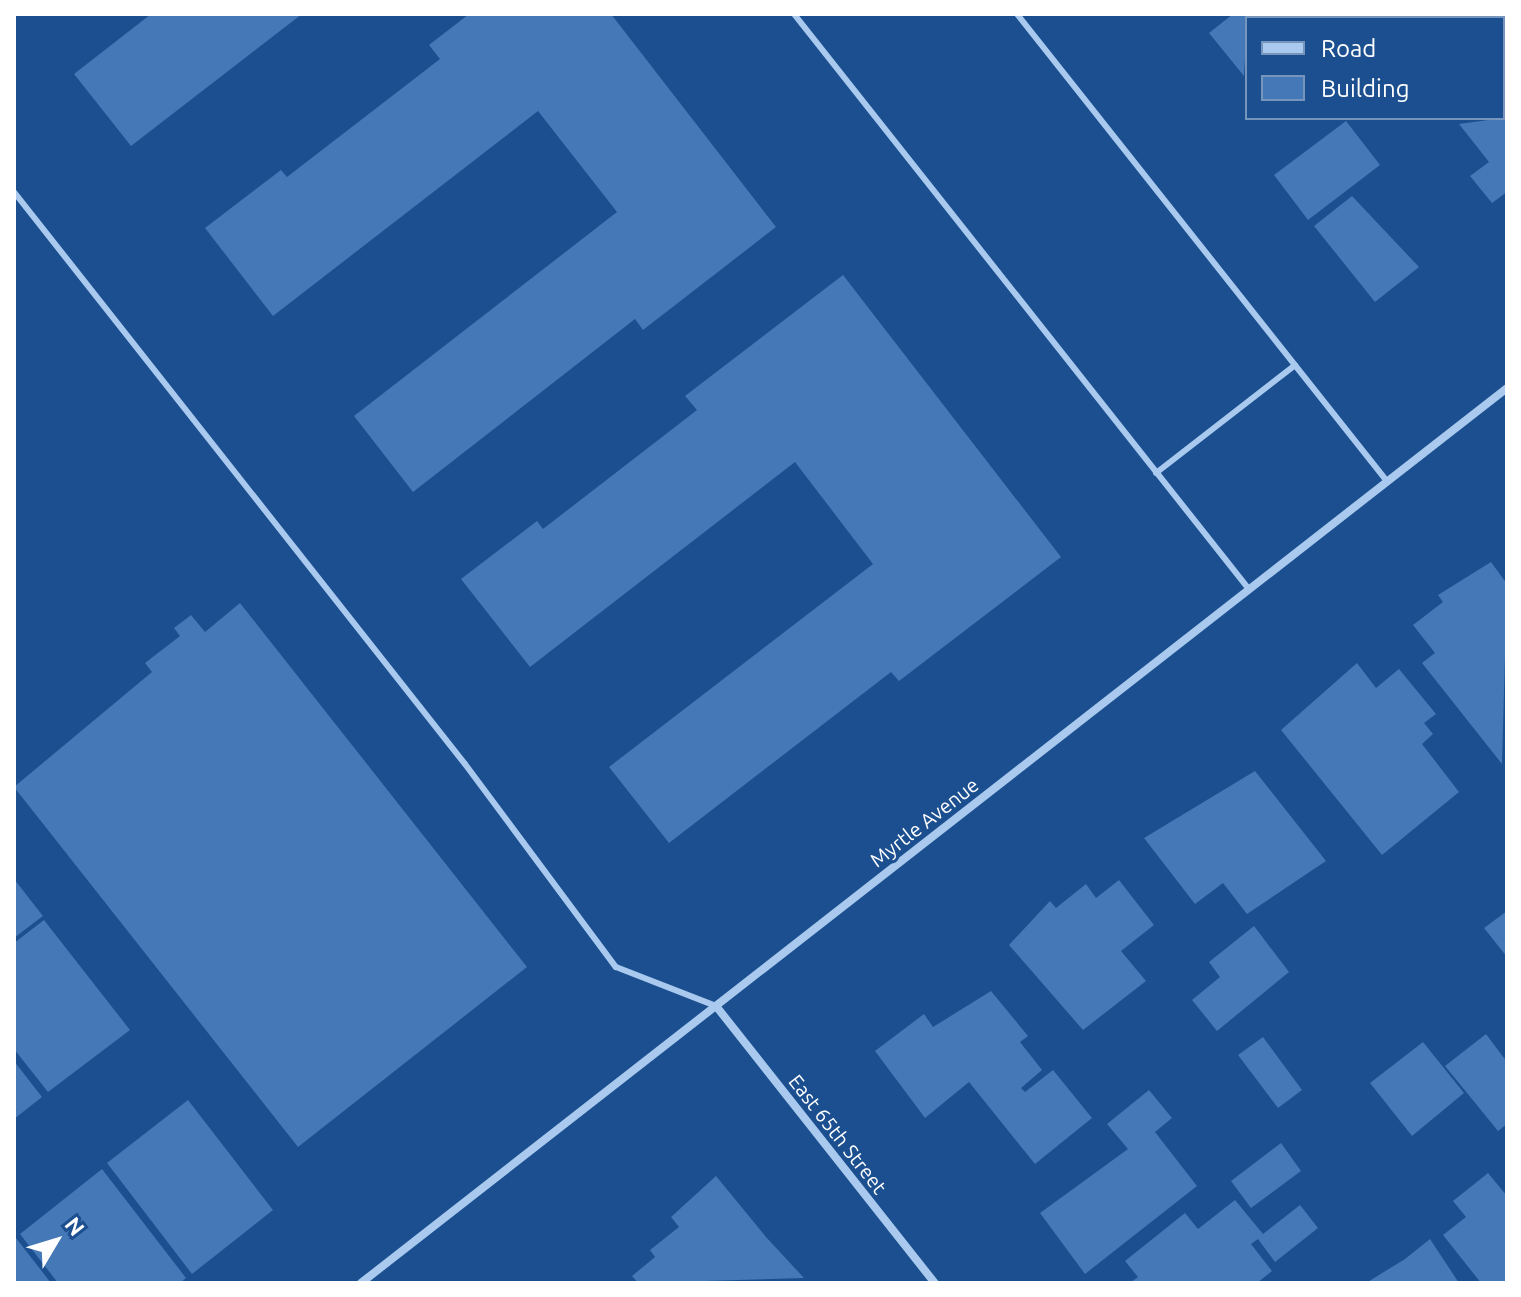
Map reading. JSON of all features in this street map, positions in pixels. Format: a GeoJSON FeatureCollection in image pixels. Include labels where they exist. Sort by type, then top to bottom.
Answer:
{"type":"FeatureCollection","features":[{"type":"Feature","properties":{"kind":"street","name":"Myrtle Avenue"},"geometry":{"type":"LineString","coordinates":[[361,1283],[1507,388]]}},
{"type":"Feature","properties":{"kind":"street","name":"East 65th Street"},"geometry":{"type":"LineString","coordinates":[[716,1006],[935,1283]]}},
{"type":"Feature","properties":{"kind":"lane"},"geometry":{"type":"LineString","coordinates":[[794,14],[1248,588]]}},
{"type":"Feature","properties":{"kind":"lane"},"geometry":{"type":"LineString","coordinates":[[1017,14],[1386,480]]}},
{"type":"Feature","properties":{"kind":"lane"},"geometry":{"type":"LineString","coordinates":[[14,192],[465,764],[616,967],[716,1006]]}},
{"type":"Feature","properties":{"kind":"lane"},"geometry":{"type":"LineString","coordinates":[[1156,473],[1295,365]]}},
{"type":"Feature","properties":{"kind":"building"},"geometry":{"type":"Polygon","coordinates":[[[151,14],[302,14],[131,146],[74,74],[151,14]]]}},
{"type":"Feature","properties":{"kind":"building"},"geometry":{"type":"Polygon","coordinates":[[[469,14],[611,14],[776,227],[643,330],[635,319],[413,492],[354,416],[617,212],[538,111],[273,316],[205,228],[281,170],[287,177],[440,59],[429,45],[469,14]]]}},
{"type":"Feature","properties":{"kind":"building"},"geometry":{"type":"Polygon","coordinates":[[[1233,14],[1254,16],[1245,16],[1244,76],[1209,33],[1233,14]]]}},
{"type":"Feature","properties":{"kind":"building"},"geometry":{"type":"Polygon","coordinates":[[[1360,14],[1486,16],[1362,16],[1360,14]]]}},
{"type":"Feature","properties":{"kind":"building"},"geometry":{"type":"Polygon","coordinates":[[[1507,86],[1507,192],[1492,203],[1470,176],[1489,162],[1459,124],[1505,120],[1507,86]]]}},
{"type":"Feature","properties":{"kind":"building"},"geometry":{"type":"Polygon","coordinates":[[[1346,121],[1380,165],[1308,220],[1274,175],[1346,121]]]}},
{"type":"Feature","properties":{"kind":"building"},"geometry":{"type":"Polygon","coordinates":[[[1352,196],[1419,267],[1375,302],[1314,226],[1352,196]]]}},
{"type":"Feature","properties":{"kind":"building"},"geometry":{"type":"Polygon","coordinates":[[[843,275],[1061,557],[899,681],[891,672],[669,843],[609,767],[873,564],[795,462],[530,667],[461,579],[537,521],[543,529],[697,410],[685,396],[843,275]]]}},
{"type":"Feature","properties":{"kind":"building"},"geometry":{"type":"Polygon","coordinates":[[[1491,562],[1507,584],[1502,764],[1422,663],[1435,653],[1413,625],[1443,602],[1438,595],[1491,562]]]}},
{"type":"Feature","properties":{"kind":"building"},"geometry":{"type":"Polygon","coordinates":[[[240,603],[527,967],[298,1147],[14,787],[152,672],[145,663],[180,636],[174,628],[191,615],[205,632],[240,603]]]}},
{"type":"Feature","properties":{"kind":"building"},"geometry":{"type":"Polygon","coordinates":[[[1357,663],[1376,688],[1399,669],[1436,714],[1424,723],[1433,734],[1422,744],[1459,792],[1382,855],[1281,730],[1357,663]]]}},
{"type":"Feature","properties":{"kind":"building"},"geometry":{"type":"Polygon","coordinates":[[[1255,771],[1326,861],[1247,914],[1223,883],[1195,904],[1144,838],[1255,771]]]}},
{"type":"Feature","properties":{"kind":"building"},"geometry":{"type":"Polygon","coordinates":[[[14,879],[43,916],[14,938],[14,879]]]}},
{"type":"Feature","properties":{"kind":"building"},"geometry":{"type":"Polygon","coordinates":[[[1119,880],[1154,925],[1121,951],[1146,981],[1083,1030],[1009,945],[1050,901],[1056,908],[1086,884],[1096,898],[1119,880]]]}},
{"type":"Feature","properties":{"kind":"building"},"geometry":{"type":"Polygon","coordinates":[[[1507,911],[1507,957],[1484,928],[1507,911]]]}},
{"type":"Feature","properties":{"kind":"building"},"geometry":{"type":"Polygon","coordinates":[[[44,920],[130,1030],[48,1092],[14,1049],[14,943],[44,920]]]}},
{"type":"Feature","properties":{"kind":"building"},"geometry":{"type":"Polygon","coordinates":[[[1254,926],[1289,972],[1217,1031],[1192,1000],[1220,977],[1209,962],[1254,926]]]}},
{"type":"Feature","properties":{"kind":"building"},"geometry":{"type":"Polygon","coordinates":[[[991,991],[1028,1036],[1020,1042],[1042,1070],[1021,1088],[1025,1092],[1053,1070],[1092,1118],[1035,1164],[969,1082],[925,1118],[875,1051],[924,1014],[933,1027],[991,991]]]}},
{"type":"Feature","properties":{"kind":"building"},"geometry":{"type":"Polygon","coordinates":[[[1486,1034],[1507,1062],[1507,1124],[1498,1131],[1445,1066],[1486,1034]]]}},
{"type":"Feature","properties":{"kind":"building"},"geometry":{"type":"Polygon","coordinates":[[[1263,1037],[1302,1090],[1278,1108],[1238,1055],[1263,1037]]]}},
{"type":"Feature","properties":{"kind":"building"},"geometry":{"type":"Polygon","coordinates":[[[1423,1042],[1464,1093],[1412,1136],[1370,1083],[1423,1042]]]}},
{"type":"Feature","properties":{"kind":"building"},"geometry":{"type":"Polygon","coordinates":[[[14,1061],[42,1097],[14,1119],[14,1061]]]}},
{"type":"Feature","properties":{"kind":"building"},"geometry":{"type":"Polygon","coordinates":[[[1149,1090],[1172,1118],[1155,1132],[1197,1186],[1085,1274],[1040,1213],[1128,1149],[1107,1124],[1149,1090]]]}},
{"type":"Feature","properties":{"kind":"building"},"geometry":{"type":"Polygon","coordinates":[[[188,1100],[273,1210],[192,1274],[107,1163],[188,1100]]]}},
{"type":"Feature","properties":{"kind":"building"},"geometry":{"type":"Polygon","coordinates":[[[1281,1143],[1301,1171],[1251,1208],[1231,1181],[1281,1143]]]}},
{"type":"Feature","properties":{"kind":"building"},"geometry":{"type":"Polygon","coordinates":[[[102,1169],[186,1278],[180,1283],[58,1283],[20,1234],[102,1169]]]}},
{"type":"Feature","properties":{"kind":"building"},"geometry":{"type":"Polygon","coordinates":[[[1488,1173],[1507,1196],[1507,1283],[1481,1283],[1443,1235],[1466,1217],[1453,1201],[1488,1173]]]}},
{"type":"Feature","properties":{"kind":"building"},"geometry":{"type":"Polygon","coordinates":[[[716,1176],[804,1278],[638,1283],[632,1276],[655,1257],[650,1250],[679,1227],[671,1217],[716,1176]]]}},
{"type":"Feature","properties":{"kind":"building"},"geometry":{"type":"Polygon","coordinates":[[[1235,1200],[1263,1234],[1300,1205],[1318,1228],[1275,1262],[1258,1239],[1251,1244],[1272,1271],[1257,1283],[1130,1283],[1138,1277],[1125,1261],[1185,1213],[1198,1229],[1235,1200]]]}},
{"type":"Feature","properties":{"kind":"building"},"geometry":{"type":"Polygon","coordinates":[[[16,1238],[51,1283],[14,1283],[16,1238]]]}},
{"type":"Feature","properties":{"kind":"building"},"geometry":{"type":"Polygon","coordinates":[[[1430,1239],[1459,1283],[1366,1283],[1405,1259],[1430,1239]]]}}]}
